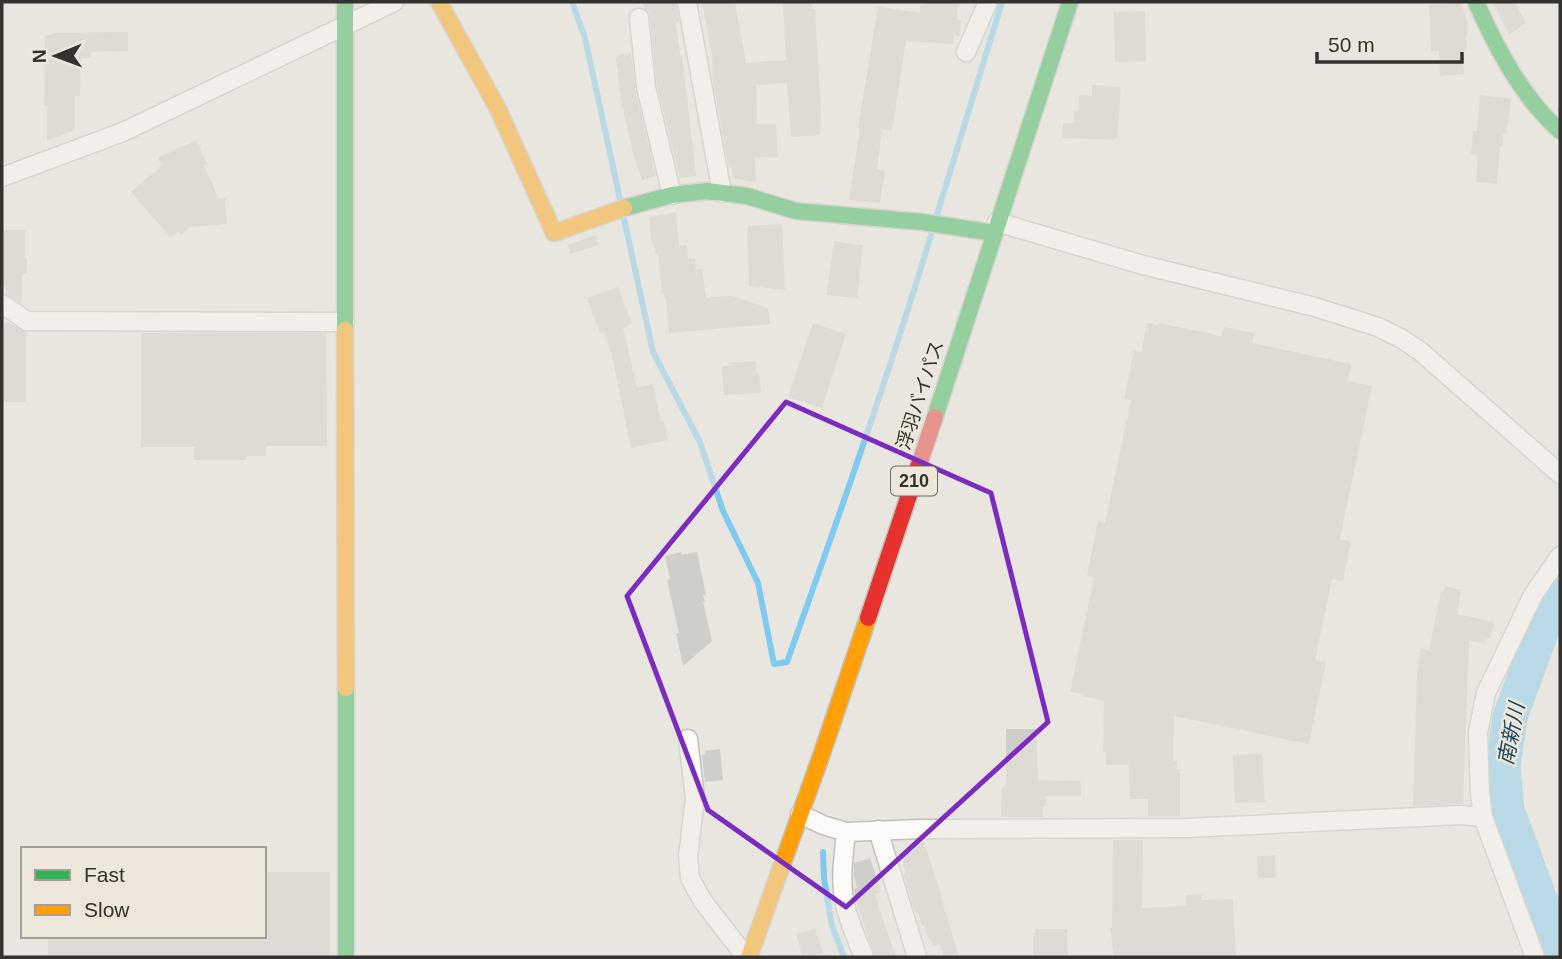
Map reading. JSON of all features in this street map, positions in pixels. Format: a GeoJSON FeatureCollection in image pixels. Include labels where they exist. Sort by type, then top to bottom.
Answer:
{"type":"FeatureCollection","features":[{"type":"Feature","properties":{"kind":"main road"},"geometry":{"type":"LineString","coordinates":[[345,2],[346,957]]}},
{"type":"Feature","properties":{"kind":"main road"},"geometry":{"type":"LineString","coordinates":[[439,2],[498,109],[554,233],[623,207],[673,195],[707,191],[747,196],[796,211],[995,228]]}},
{"type":"Feature","properties":{"kind":"main road","name":"浮羽バイパス"},"geometry":{"type":"LineString","coordinates":[[748,957],[909,497],[1070,2]]}},
{"type":"Feature","properties":{"kind":"main road"},"geometry":{"type":"LineString","coordinates":[[1476,2],[1490,35],[1510,69],[1538,109],[1560,131]]}},
{"type":"Feature","properties":{"kind":"street"},"geometry":{"type":"LineString","coordinates":[[2,177],[123,132],[394,2]]}},
{"type":"Feature","properties":{"kind":"street"},"geometry":{"type":"LineString","coordinates":[[687,2],[722,193]]}},
{"type":"Feature","properties":{"kind":"street"},"geometry":{"type":"LineString","coordinates":[[966,51],[988,2]]}},
{"type":"Feature","properties":{"kind":"street"},"geometry":{"type":"LineString","coordinates":[[639,18],[646,87],[673,195]]}},
{"type":"Feature","properties":{"kind":"street"},"geometry":{"type":"LineString","coordinates":[[995,228],[1315,307],[1378,327],[1420,351],[1560,474]]}},
{"type":"Feature","properties":{"kind":"street"},"geometry":{"type":"LineString","coordinates":[[2,304],[27,321],[345,322]]}},
{"type":"Feature","properties":{"kind":"street"},"geometry":{"type":"LineString","coordinates":[[1535,957],[1483,817],[1478,732],[1486,694],[1533,595],[1560,555]]}},
{"type":"Feature","properties":{"kind":"street"},"geometry":{"type":"LineString","coordinates":[[688,739],[695,797],[688,856],[690,878],[702,900],[748,957]]}},
{"type":"Feature","properties":{"kind":"street"},"geometry":{"type":"LineString","coordinates":[[800,814],[846,832],[1187,828],[1461,815],[1483,817]]}},
{"type":"Feature","properties":{"kind":"street"},"geometry":{"type":"LineString","coordinates":[[878,830],[917,957]]}},
{"type":"Feature","properties":{"kind":"street"},"geometry":{"type":"LineString","coordinates":[[846,832],[842,877],[844,901],[864,957]]}},
{"type":"Feature","properties":{"kind":"highlighted area"},"geometry":{"type":"Polygon","coordinates":[[[786,402],[991,493],[1048,722],[846,907],[708,810],[627,596],[786,402]]]}},
{"type":"Feature","properties":{"kind":"building"},"geometry":{"type":"Polygon","coordinates":[[[643,2],[676,2],[679,22],[676,23],[696,176],[680,178],[657,85],[649,12],[644,8],[643,2]]]}},
{"type":"Feature","properties":{"kind":"building"},"geometry":{"type":"Polygon","coordinates":[[[702,2],[735,2],[746,63],[786,60],[783,2],[812,2],[812,9],[815,9],[820,135],[791,137],[787,83],[756,85],[757,124],[776,124],[778,157],[755,158],[756,182],[733,178],[732,167],[729,168],[702,2]]]}},
{"type":"Feature","properties":{"kind":"building"},"geometry":{"type":"Polygon","coordinates":[[[924,2],[958,2],[960,36],[954,35],[953,44],[906,41],[892,131],[882,129],[877,169],[885,171],[880,203],[849,200],[878,7],[920,13],[920,5],[924,5],[924,2]]]}},
{"type":"Feature","properties":{"kind":"building"},"geometry":{"type":"Polygon","coordinates":[[[1493,2],[1515,2],[1526,23],[1509,35],[1493,2]]]}},
{"type":"Feature","properties":{"kind":"building"},"geometry":{"type":"Polygon","coordinates":[[[1461,3],[1467,20],[1468,35],[1467,50],[1462,51],[1464,74],[1440,76],[1439,51],[1431,52],[1429,5],[1461,3]]]}},
{"type":"Feature","properties":{"kind":"building"},"geometry":{"type":"Polygon","coordinates":[[[1145,11],[1146,61],[1115,62],[1114,12],[1145,11]]]}},
{"type":"Feature","properties":{"kind":"building"},"geometry":{"type":"Polygon","coordinates":[[[128,32],[128,51],[91,52],[91,58],[81,58],[80,96],[75,96],[75,130],[47,141],[47,106],[44,105],[45,36],[55,33],[128,32]]]}},
{"type":"Feature","properties":{"kind":"building"},"geometry":{"type":"Polygon","coordinates":[[[631,53],[635,89],[656,176],[642,180],[621,100],[616,58],[617,55],[631,53]]]}},
{"type":"Feature","properties":{"kind":"building"},"geometry":{"type":"Polygon","coordinates":[[[1092,85],[1121,87],[1117,139],[1062,138],[1063,123],[1074,123],[1074,111],[1078,112],[1079,95],[1092,96],[1092,85]]]}},
{"type":"Feature","properties":{"kind":"building"},"geometry":{"type":"Polygon","coordinates":[[[1480,95],[1511,99],[1506,134],[1503,134],[1500,146],[1497,184],[1476,182],[1478,155],[1471,154],[1473,131],[1477,131],[1480,95]]]}},
{"type":"Feature","properties":{"kind":"building"},"geometry":{"type":"Polygon","coordinates":[[[196,140],[219,199],[225,198],[227,224],[191,227],[181,235],[178,231],[171,238],[131,192],[162,165],[158,158],[196,140]]]}},
{"type":"Feature","properties":{"kind":"building"},"geometry":{"type":"Polygon","coordinates":[[[676,212],[679,246],[687,245],[688,259],[695,258],[696,270],[702,269],[706,298],[731,296],[768,308],[770,324],[669,333],[666,297],[662,294],[658,254],[655,254],[652,245],[649,217],[676,212]]]}},
{"type":"Feature","properties":{"kind":"building"},"geometry":{"type":"Polygon","coordinates":[[[782,224],[785,290],[749,286],[747,226],[782,224]]]}},
{"type":"Feature","properties":{"kind":"building"},"geometry":{"type":"Polygon","coordinates":[[[2,230],[25,230],[27,274],[22,274],[22,304],[6,294],[6,287],[2,287],[2,230]]]}},
{"type":"Feature","properties":{"kind":"building"},"geometry":{"type":"Polygon","coordinates":[[[596,235],[599,245],[570,254],[568,245],[596,235]]]}},
{"type":"Feature","properties":{"kind":"building"},"geometry":{"type":"Polygon","coordinates":[[[834,241],[863,245],[857,298],[827,295],[834,241]]]}},
{"type":"Feature","properties":{"kind":"building"},"geometry":{"type":"Polygon","coordinates":[[[618,287],[632,324],[623,328],[637,388],[653,384],[661,422],[664,421],[668,440],[631,448],[605,332],[600,333],[587,298],[618,287]]]}},
{"type":"Feature","properties":{"kind":"building"},"geometry":{"type":"Polygon","coordinates":[[[6,321],[26,332],[26,402],[2,402],[2,324],[6,324],[6,321]]]}},
{"type":"Feature","properties":{"kind":"building"},"geometry":{"type":"Polygon","coordinates":[[[813,323],[846,334],[822,408],[788,397],[813,323]]]}},
{"type":"Feature","properties":{"kind":"building"},"geometry":{"type":"Polygon","coordinates":[[[1147,323],[1221,336],[1224,327],[1254,333],[1252,343],[1351,364],[1348,381],[1372,386],[1340,539],[1351,542],[1343,581],[1332,579],[1315,660],[1326,662],[1309,744],[1174,716],[1173,761],[1177,761],[1177,769],[1180,769],[1180,816],[1148,816],[1148,799],[1130,799],[1129,765],[1106,765],[1106,752],[1103,752],[1104,701],[1070,692],[1094,578],[1087,576],[1098,521],[1105,523],[1131,400],[1124,399],[1134,351],[1141,352],[1147,323]]]}},
{"type":"Feature","properties":{"kind":"building"},"geometry":{"type":"Polygon","coordinates":[[[141,333],[326,333],[327,446],[266,446],[266,456],[246,456],[246,460],[194,460],[194,447],[141,447],[141,333]]]}},
{"type":"Feature","properties":{"kind":"building"},"geometry":{"type":"Polygon","coordinates":[[[756,361],[761,393],[724,395],[722,366],[756,361]]]}},
{"type":"Feature","properties":{"kind":"building"},"geometry":{"type":"Polygon","coordinates":[[[681,552],[682,555],[697,552],[706,595],[703,595],[703,602],[712,641],[683,666],[665,556],[681,552]]]}},
{"type":"Feature","properties":{"kind":"building"},"geometry":{"type":"Polygon","coordinates":[[[1445,586],[1461,590],[1457,614],[1494,622],[1490,639],[1486,638],[1485,644],[1469,641],[1463,804],[1413,806],[1417,674],[1421,649],[1429,650],[1441,592],[1445,586]]]}},
{"type":"Feature","properties":{"kind":"building"},"geometry":{"type":"Polygon","coordinates":[[[1006,729],[1036,729],[1038,779],[1081,781],[1081,796],[1046,796],[1043,817],[1001,817],[1002,787],[1005,787],[1006,779],[1006,729]]]}},
{"type":"Feature","properties":{"kind":"building"},"geometry":{"type":"Polygon","coordinates":[[[720,749],[723,780],[705,782],[702,755],[706,754],[705,751],[720,749]]]}},
{"type":"Feature","properties":{"kind":"building"},"geometry":{"type":"Polygon","coordinates":[[[1262,754],[1265,802],[1235,803],[1233,755],[1262,754]]]}},
{"type":"Feature","properties":{"kind":"building"},"geometry":{"type":"Polygon","coordinates":[[[1113,840],[1143,840],[1142,908],[1187,906],[1186,895],[1201,894],[1202,900],[1233,899],[1236,957],[1114,957],[1110,928],[1113,840]]]}},
{"type":"Feature","properties":{"kind":"building"},"geometry":{"type":"Polygon","coordinates":[[[924,842],[959,957],[944,957],[939,944],[933,946],[918,913],[916,914],[903,874],[906,873],[901,855],[911,852],[910,847],[924,842]]]}},
{"type":"Feature","properties":{"kind":"building"},"geometry":{"type":"Polygon","coordinates":[[[1275,855],[1276,878],[1258,878],[1257,856],[1275,855]]]}},
{"type":"Feature","properties":{"kind":"building"},"geometry":{"type":"Polygon","coordinates":[[[870,858],[881,892],[875,894],[896,957],[875,957],[856,901],[854,863],[870,858]]]}},
{"type":"Feature","properties":{"kind":"building"},"geometry":{"type":"Polygon","coordinates":[[[266,872],[330,872],[330,957],[48,957],[48,938],[266,938],[266,872]]]}},
{"type":"Feature","properties":{"kind":"building"},"geometry":{"type":"Polygon","coordinates":[[[815,929],[823,953],[803,957],[796,934],[815,929]]]}},
{"type":"Feature","properties":{"kind":"building"},"geometry":{"type":"Polygon","coordinates":[[[1035,929],[1067,929],[1068,957],[1033,957],[1035,929]]]}},
{"type":"Feature","properties":{"kind":"waterway"},"geometry":{"type":"LineString","coordinates":[[572,2],[585,38],[621,204]]}},
{"type":"Feature","properties":{"kind":"waterway"},"geometry":{"type":"LineString","coordinates":[[936,218],[1002,2]]}},
{"type":"Feature","properties":{"kind":"waterway"},"geometry":{"type":"LineString","coordinates":[[623,214],[653,352],[700,442],[723,511],[758,583],[774,664],[787,662],[844,501],[932,232]]}},
{"type":"Feature","properties":{"kind":"waterway","name":"南新川"},"geometry":{"type":"LineString","coordinates":[[1560,596],[1548,614],[1510,717],[1503,766],[1507,810],[1560,954]]}},
{"type":"Feature","properties":{"kind":"waterway"},"geometry":{"type":"LineString","coordinates":[[823,852],[824,878],[832,926],[844,957]]}},
{"type":"Feature","properties":{"kind":"traffic: fast"},"geometry":{"type":"LineString","coordinates":[[345,2],[345,330]]}},
{"type":"Feature","properties":{"kind":"traffic: fast"},"geometry":{"type":"LineString","coordinates":[[935,417],[1070,2]]}},
{"type":"Feature","properties":{"kind":"traffic: fast"},"geometry":{"type":"LineString","coordinates":[[1476,2],[1511,71],[1533,103],[1560,131]]}},
{"type":"Feature","properties":{"kind":"traffic: fast"},"geometry":{"type":"LineString","coordinates":[[624,208],[672,195],[707,191],[747,196],[796,211],[922,222],[994,233]]}},
{"type":"Feature","properties":{"kind":"traffic: fast"},"geometry":{"type":"LineString","coordinates":[[346,688],[346,957]]}},
{"type":"Feature","properties":{"kind":"traffic: slow"},"geometry":{"type":"LineString","coordinates":[[439,2],[498,109],[554,233],[624,208]]}},
{"type":"Feature","properties":{"kind":"traffic: slow"},"geometry":{"type":"LineString","coordinates":[[345,330],[346,688]]}},
{"type":"Feature","properties":{"kind":"traffic: slow"},"geometry":{"type":"LineString","coordinates":[[749,957],[868,618]]}},
{"type":"Feature","properties":{"kind":"traffic: jam"},"geometry":{"type":"LineString","coordinates":[[868,618],[935,417]]}}]}
